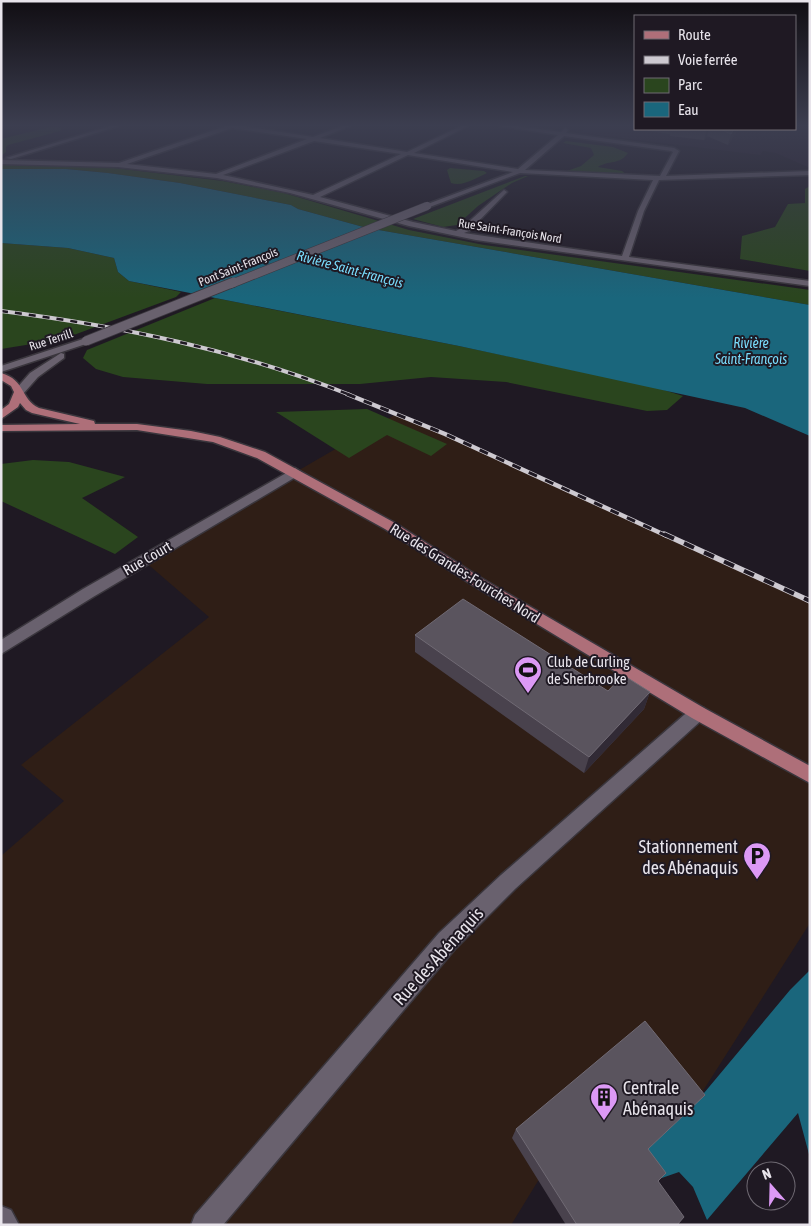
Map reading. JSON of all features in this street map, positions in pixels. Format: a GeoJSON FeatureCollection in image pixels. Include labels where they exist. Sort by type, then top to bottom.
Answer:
{"type":"FeatureCollection","features":[{"type":"Feature","properties":{"kind":"main road","name":"Rue des Grandes-Fourches Nord"},"geometry":{"type":"LineString","coordinates":[[1,376],[17,385],[19,393],[30,408],[36,412],[101,426]]}},
{"type":"Feature","properties":{"kind":"main road"},"geometry":{"type":"LineString","coordinates":[[1,416],[14,405],[19,393]]}},
{"type":"Feature","properties":{"kind":"main road","name":"Rue des Grandes-Fourches Nord"},"geometry":{"type":"LineString","coordinates":[[1,428],[69,429],[101,426],[155,429],[216,439],[262,455],[427,548],[476,581],[698,713],[810,775]]}},
{"type":"Feature","properties":{"kind":"street","name":"Rue Saint-François Nord"},"geometry":{"type":"LineString","coordinates":[[250,183],[314,197],[456,234],[519,245],[810,284]]}},
{"type":"Feature","properties":{"kind":"street"},"geometry":{"type":"LineString","coordinates":[[314,197],[343,183]]}},
{"type":"Feature","properties":{"kind":"street","name":"Pont Saint-François"},"geometry":{"type":"LineString","coordinates":[[86,341],[486,183]]}},
{"type":"Feature","properties":{"kind":"street"},"geometry":{"type":"LineString","coordinates":[[625,258],[641,211],[656,183]]}},
{"type":"Feature","properties":{"kind":"street"},"geometry":{"type":"LineString","coordinates":[[456,234],[466,229],[504,192]]}},
{"type":"Feature","properties":{"kind":"street","name":"Rue Terrill"},"geometry":{"type":"LineString","coordinates":[[1,369],[86,341]]}},
{"type":"Feature","properties":{"kind":"street","name":"Rue Terrill"},"geometry":{"type":"LineString","coordinates":[[19,393],[34,375],[45,366],[86,341]]}},
{"type":"Feature","properties":{"kind":"street","name":"Rue Court"},"geometry":{"type":"LineString","coordinates":[[1,648],[88,592],[295,472]]}},
{"type":"Feature","properties":{"kind":"street","name":"Rue des Abénaquis"},"geometry":{"type":"LineString","coordinates":[[205,1225],[459,929],[603,796],[698,713]]}},
{"type":"Feature","properties":{"kind":"street"},"geometry":{"type":"LineString","coordinates":[[1,1220],[4,1225]]}},
{"type":"Feature","properties":{"kind":"shaded area"},"geometry":{"type":"Polygon","coordinates":[[[398,413],[810,601],[810,923],[694,1105],[538,1181],[511,1225],[5,1225],[1,1220],[1,856],[64,801],[21,765],[209,617],[143,560],[398,413]]]}},
{"type":"Feature","properties":{"kind":"green space"},"geometry":{"type":"Polygon","coordinates":[[[181,183],[234,183],[284,193],[409,230],[484,245],[810,290],[810,305],[367,228],[298,209],[291,205],[181,183]]]}},
{"type":"Feature","properties":{"kind":"green space"},"geometry":{"type":"Polygon","coordinates":[[[506,183],[512,183],[478,206],[457,225],[443,227],[413,219],[506,183]]]}},
{"type":"Feature","properties":{"kind":"green space"},"geometry":{"type":"Polygon","coordinates":[[[810,186],[810,271],[740,259],[742,236],[775,227],[788,204],[805,203],[805,189],[810,186]]]}},
{"type":"Feature","properties":{"kind":"green space"},"geometry":{"type":"Polygon","coordinates":[[[1,243],[68,248],[114,258],[118,272],[129,281],[181,292],[176,297],[63,339],[1,349],[1,243]]]}},
{"type":"Feature","properties":{"kind":"green space"},"geometry":{"type":"Polygon","coordinates":[[[215,298],[459,346],[654,387],[683,396],[667,410],[647,411],[506,382],[431,377],[360,384],[207,384],[123,377],[96,369],[83,358],[87,350],[215,298]]]}},
{"type":"Feature","properties":{"kind":"green space"},"geometry":{"type":"Polygon","coordinates":[[[367,409],[447,444],[431,456],[387,435],[349,458],[276,412],[367,409]]]}},
{"type":"Feature","properties":{"kind":"green space"},"geometry":{"type":"Polygon","coordinates":[[[33,460],[69,462],[125,477],[82,498],[138,537],[115,554],[1,501],[1,464],[33,460]]]}},
{"type":"Feature","properties":{"kind":"water","name":"Rivière Saint-François"},"geometry":{"type":"Polygon","coordinates":[[[1,183],[181,183],[291,205],[298,209],[367,228],[810,305],[810,436],[745,408],[459,346],[129,281],[118,272],[114,258],[68,248],[1,243],[1,183]]]}},
{"type":"Feature","properties":{"kind":"water"},"geometry":{"type":"Polygon","coordinates":[[[810,970],[810,1158],[798,1113],[757,1161],[746,1161],[746,1174],[707,1220],[693,1187],[679,1172],[656,1180],[639,1157],[694,1105],[790,990],[810,970]]]}},
{"type":"Feature","properties":{"kind":"building","name":"Club de Curling de Sherbrooke"},"geometry":{"type":"Polygon","coordinates":[[[463,599],[608,691],[623,675],[650,692],[589,757],[415,635],[463,599]]]}},
{"type":"Feature","properties":{"kind":"building","name":"Centrale Abénaquis"},"geometry":{"type":"Polygon","coordinates":[[[645,1021],[705,1095],[648,1149],[666,1173],[658,1181],[684,1217],[677,1225],[577,1225],[516,1129],[645,1021]]]}},
{"type":"Feature","properties":{"kind":"railway"},"geometry":{"type":"LineString","coordinates":[[1,311],[90,324],[178,342],[265,365],[350,395]]}},
{"type":"Feature","properties":{"kind":"railway"},"geometry":{"type":"LineString","coordinates":[[347,394],[445,434],[667,536]]}},
{"type":"Feature","properties":{"kind":"railway"},"geometry":{"type":"LineString","coordinates":[[664,534],[810,601]]}},
{"type":"Feature","properties":{"kind":"place","name":"Club de Curling de Sherbrooke"},"geometry":{"type":"Point","coordinates":[528,694]}},
{"type":"Feature","properties":{"kind":"place","name":"Stationnement des Abénaquis"},"geometry":{"type":"Point","coordinates":[757,880]}},
{"type":"Feature","properties":{"kind":"place","name":"Centrale Abénaquis"},"geometry":{"type":"Point","coordinates":[604,1121]}}]}
